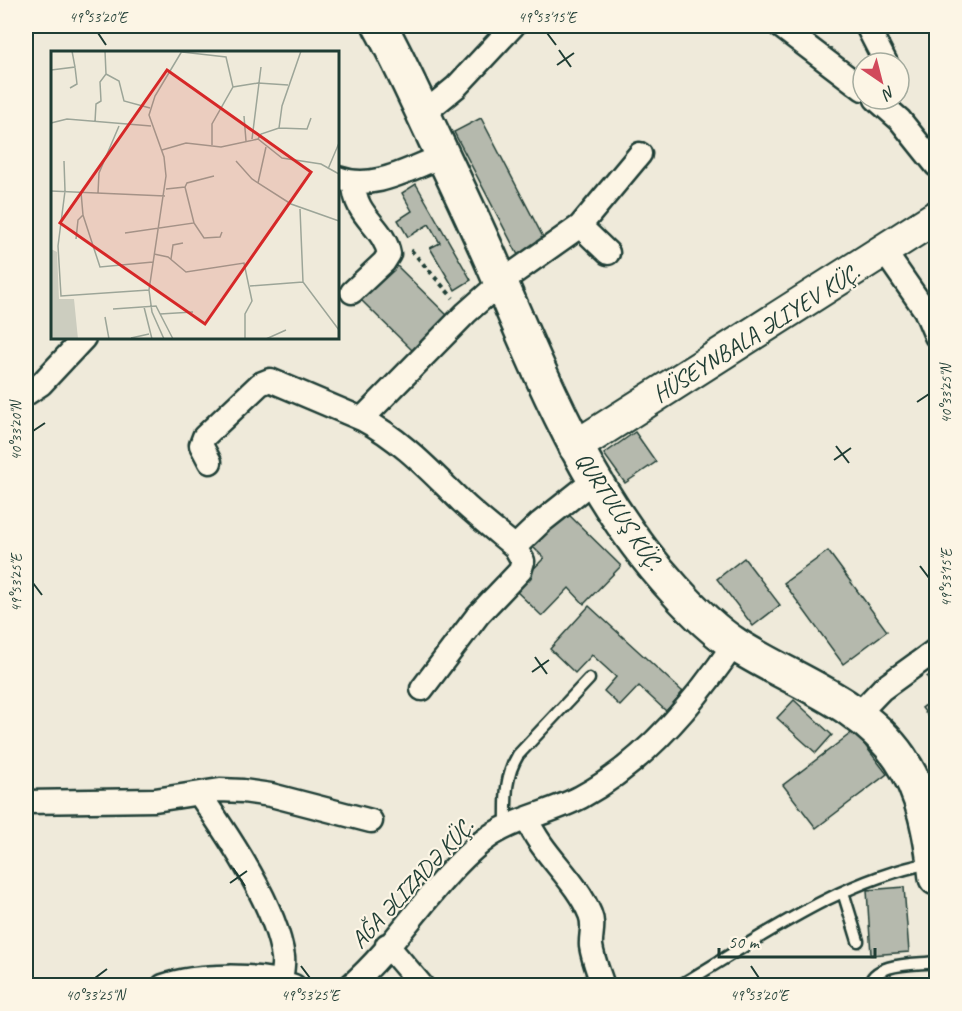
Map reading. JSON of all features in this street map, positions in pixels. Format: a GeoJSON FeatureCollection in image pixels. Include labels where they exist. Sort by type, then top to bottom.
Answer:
{"type":"FeatureCollection","features":[{"type":"Feature","properties":{"kind":"main road","name":"QURTULUŞ KÜÇ."},"geometry":{"type":"LineString","coordinates":[[380,26],[501,282],[523,337],[593,481],[634,541],[702,618],[734,644],[858,714],[899,757],[927,792],[927,823],[935,870]]}},
{"type":"Feature","properties":{"kind":"street"},"geometry":{"type":"LineString","coordinates":[[423,114],[456,87],[513,26]]}},
{"type":"Feature","properties":{"kind":"street"},"geometry":{"type":"LineString","coordinates":[[780,26],[851,80]]}},
{"type":"Feature","properties":{"kind":"street"},"geometry":{"type":"LineString","coordinates":[[867,26],[880,51]]}},
{"type":"Feature","properties":{"kind":"street"},"geometry":{"type":"LineString","coordinates":[[891,111],[936,165]]}},
{"type":"Feature","properties":{"kind":"street"},"geometry":{"type":"LineString","coordinates":[[362,419],[466,312],[501,282],[580,226],[640,154]]}},
{"type":"Feature","properties":{"kind":"street"},"geometry":{"type":"LineString","coordinates":[[346,181],[374,183],[443,156]]}},
{"type":"Feature","properties":{"kind":"street"},"geometry":{"type":"LineString","coordinates":[[346,181],[360,210],[387,246],[389,254],[384,262],[352,292]]}},
{"type":"Feature","properties":{"kind":"street","name":"HÜSEYNBALA ƏLIYEV KÜÇ."},"geometry":{"type":"LineString","coordinates":[[575,447],[936,218]]}},
{"type":"Feature","properties":{"kind":"street"},"geometry":{"type":"LineString","coordinates":[[580,226],[608,253]]}},
{"type":"Feature","properties":{"kind":"street"},"geometry":{"type":"LineString","coordinates":[[885,251],[925,310],[936,336]]}},
{"type":"Feature","properties":{"kind":"street"},"geometry":{"type":"LineString","coordinates":[[26,394],[41,384],[83,339]]}},
{"type":"Feature","properties":{"kind":"street"},"geometry":{"type":"LineString","coordinates":[[210,462],[201,445],[204,437],[260,384],[270,380],[362,419],[389,433],[515,548],[523,561],[520,571],[478,615],[422,688]]}},
{"type":"Feature","properties":{"kind":"street"},"geometry":{"type":"LineString","coordinates":[[515,548],[548,516],[593,481]]}},
{"type":"Feature","properties":{"kind":"street","name":"AĞA ƏLIZADƏ KÜÇ."},"geometry":{"type":"LineString","coordinates":[[364,981],[387,945],[480,843],[506,827],[583,796],[614,776],[648,747],[695,697],[734,644]]}},
{"type":"Feature","properties":{"kind":"street"},"geometry":{"type":"LineString","coordinates":[[858,714],[882,689],[936,650]]}},
{"type":"Feature","properties":{"kind":"street"},"geometry":{"type":"LineString","coordinates":[[26,802],[155,800],[200,795],[220,790],[271,795],[371,821]]}},
{"type":"Feature","properties":{"kind":"street"},"geometry":{"type":"LineString","coordinates":[[163,986],[204,977],[287,983],[283,958],[270,916],[234,847],[200,795]]}},
{"type":"Feature","properties":{"kind":"street"},"geometry":{"type":"LineString","coordinates":[[527,819],[541,846],[579,894],[591,915],[594,927],[591,943],[603,986]]}},
{"type":"Feature","properties":{"kind":"street"},"geometry":{"type":"LineString","coordinates":[[387,945],[422,986]]}},
{"type":"Feature","properties":{"kind":"lane"},"geometry":{"type":"LineString","coordinates":[[506,827],[506,782],[510,767],[518,755],[589,679]]}},
{"type":"Feature","properties":{"kind":"lane"},"geometry":{"type":"LineString","coordinates":[[680,986],[843,892],[898,869],[935,870]]}},
{"type":"Feature","properties":{"kind":"lane"},"geometry":{"type":"LineString","coordinates":[[843,892],[858,941]]}},
{"type":"Feature","properties":{"kind":"lane"},"geometry":{"type":"LineString","coordinates":[[869,986],[874,974],[885,968],[936,962]]}},
{"type":"Feature","properties":{"kind":"path"},"geometry":{"type":"LineString","coordinates":[[408,247],[466,312]]}},
{"type":"Feature","properties":{"kind":"building"},"geometry":{"type":"Polygon","coordinates":[[[481,118],[545,241],[518,255],[454,132],[481,118]]]}},
{"type":"Feature","properties":{"kind":"building"},"geometry":{"type":"Polygon","coordinates":[[[416,184],[471,280],[455,290],[430,248],[440,243],[429,224],[408,237],[398,220],[412,211],[402,193],[416,184]]]}},
{"type":"Feature","properties":{"kind":"building"},"geometry":{"type":"Polygon","coordinates":[[[394,263],[450,318],[415,353],[359,298],[394,263]]]}},
{"type":"Feature","properties":{"kind":"building"},"geometry":{"type":"Polygon","coordinates":[[[635,432],[656,462],[625,483],[604,454],[635,432]]]}},
{"type":"Feature","properties":{"kind":"building"},"geometry":{"type":"Polygon","coordinates":[[[565,511],[621,566],[584,604],[569,588],[542,616],[514,589],[544,558],[531,545],[565,511]]]}},
{"type":"Feature","properties":{"kind":"building"},"geometry":{"type":"Polygon","coordinates":[[[828,551],[887,631],[843,664],[784,583],[828,551]]]}},
{"type":"Feature","properties":{"kind":"building"},"geometry":{"type":"Polygon","coordinates":[[[744,558],[780,605],[753,626],[717,579],[744,558]]]}},
{"type":"Feature","properties":{"kind":"building"},"geometry":{"type":"Polygon","coordinates":[[[589,606],[683,692],[666,711],[639,686],[620,706],[604,691],[616,677],[592,655],[575,673],[550,649],[589,606]]]}},
{"type":"Feature","properties":{"kind":"building"},"geometry":{"type":"Polygon","coordinates":[[[936,670],[936,690],[927,677],[936,670]]]}},
{"type":"Feature","properties":{"kind":"building"},"geometry":{"type":"Polygon","coordinates":[[[936,697],[936,726],[922,708],[936,697]]]}},
{"type":"Feature","properties":{"kind":"building"},"geometry":{"type":"Polygon","coordinates":[[[794,700],[832,735],[816,753],[777,718],[794,700]]]}},
{"type":"Feature","properties":{"kind":"building"},"geometry":{"type":"Polygon","coordinates":[[[854,731],[887,774],[816,828],[783,785],[854,731]]]}},
{"type":"Feature","properties":{"kind":"building"},"geometry":{"type":"Polygon","coordinates":[[[904,887],[909,952],[871,955],[867,890],[904,887]]]}}]}
